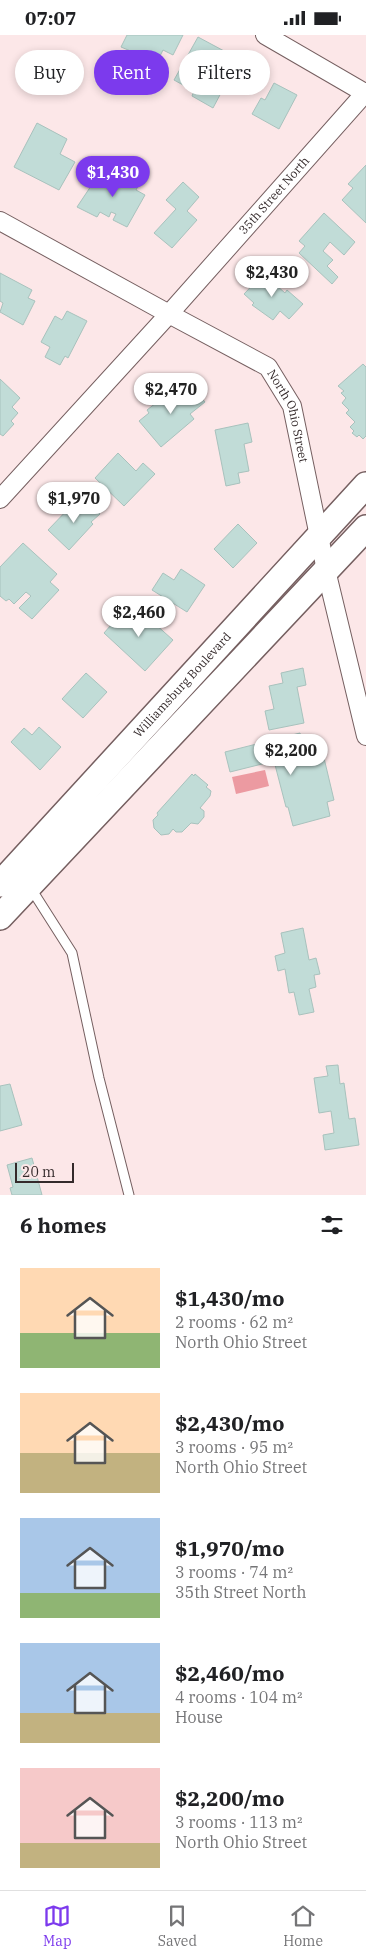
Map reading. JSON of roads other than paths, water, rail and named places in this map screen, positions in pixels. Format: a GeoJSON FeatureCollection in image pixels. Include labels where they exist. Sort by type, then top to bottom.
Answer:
{"type":"FeatureCollection","features":[{"type":"Feature","properties":{"kind":"main road","name":"Williamsburg Boulevard"},"geometry":{"type":"LineString","coordinates":[[2,910],[17,880],[366,485]]}},
{"type":"Feature","properties":{"kind":"main road","name":"Williamsburg Boulevard"},"geometry":{"type":"LineString","coordinates":[[17,880],[366,528]]}},
{"type":"Feature","properties":{"kind":"street"},"geometry":{"type":"LineString","coordinates":[[265,35],[366,92]]}},
{"type":"Feature","properties":{"kind":"street","name":"35th Street North"},"geometry":{"type":"LineString","coordinates":[[0,499],[169,314],[366,92]]}},
{"type":"Feature","properties":{"kind":"street","name":"North Ohio Street"},"geometry":{"type":"LineString","coordinates":[[0,221],[268,367],[292,406],[326,570],[366,736]]}},
{"type":"Feature","properties":{"kind":"lane"},"geometry":{"type":"LineString","coordinates":[[17,880],[72,953],[99,1077],[129,1195]]}}]}
